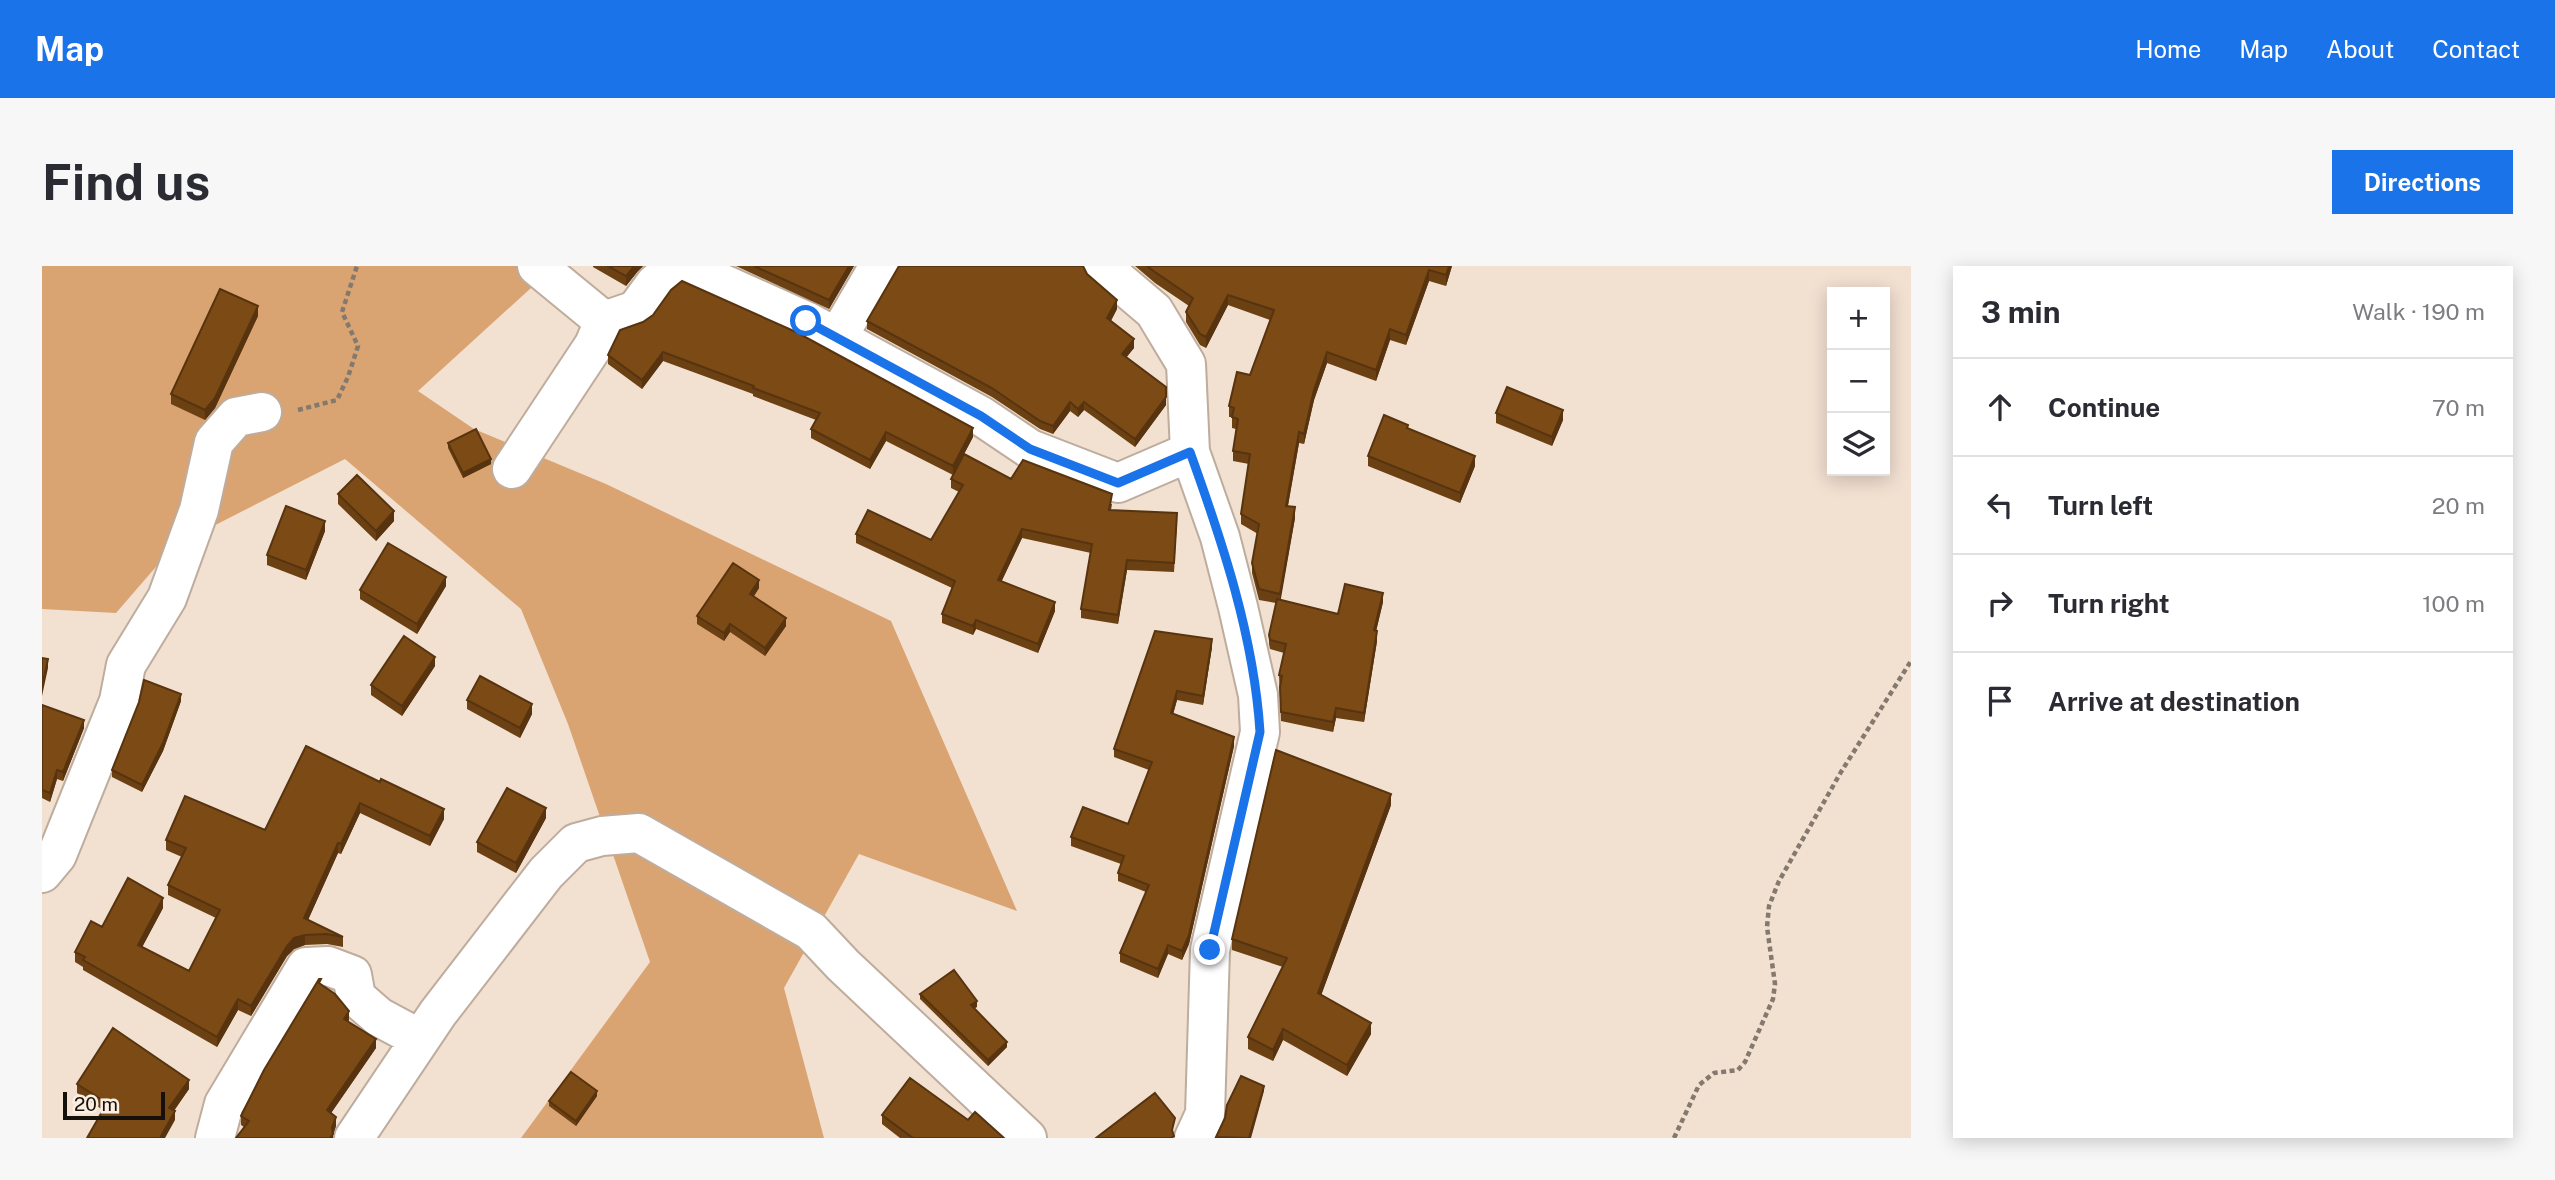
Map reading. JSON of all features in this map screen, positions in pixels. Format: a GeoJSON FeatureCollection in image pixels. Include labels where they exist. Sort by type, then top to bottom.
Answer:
{"type":"FeatureCollection","features":[{"type":"Feature","properties":{"kind":"street"},"geometry":{"type":"LineString","coordinates":[[537,266],[604,321]]}},
{"type":"Feature","properties":{"kind":"street"},"geometry":{"type":"LineString","coordinates":[[512,469],[594,345],[604,321],[636,310],[655,284],[676,266]]}},
{"type":"Feature","properties":{"kind":"street"},"geometry":{"type":"LineString","coordinates":[[682,266],[793,315],[837,338],[981,416],[1030,449],[1118,483],[1190,452]]}},
{"type":"Feature","properties":{"kind":"street"},"geometry":{"type":"LineString","coordinates":[[837,338],[879,266]]}},
{"type":"Feature","properties":{"kind":"street"},"geometry":{"type":"LineString","coordinates":[[1101,266],[1154,311],[1186,364],[1190,452],[1220,537],[1258,695],[1260,732],[1210,950],[1205,1114],[1194,1138]]}},
{"type":"Feature","properties":{"kind":"street"},"geometry":{"type":"LineString","coordinates":[[42,873],[57,855],[95,761],[119,701],[126,665],[167,598],[199,510],[214,442],[236,417],[262,412]]}},
{"type":"Feature","properties":{"kind":"street"},"geometry":{"type":"LineString","coordinates":[[354,1138],[438,1013],[546,873],[576,843],[602,836],[639,833],[811,931],[843,965],[1027,1138]]}},
{"type":"Feature","properties":{"kind":"street"},"geometry":{"type":"LineString","coordinates":[[215,1138],[224,1104],[306,967],[328,966],[352,975],[356,997],[379,1017],[420,1040]]}},
{"type":"Feature","properties":{"kind":"path"},"geometry":{"type":"LineString","coordinates":[[262,412],[298,410],[337,400],[358,346],[342,312],[357,266]]}},
{"type":"Feature","properties":{"kind":"path"},"geometry":{"type":"LineString","coordinates":[[1674,1138],[1699,1085],[1714,1073],[1738,1069],[1745,1062],[1773,999],[1775,984],[1767,927],[1769,906],[1779,881],[1841,772],[1911,661]]}},
{"type":"Feature","properties":{"kind":"shaded area"},"geometry":{"type":"Polygon","coordinates":[[[42,266],[550,266],[543,277],[418,391],[474,429],[606,484],[891,621],[1017,911],[859,854],[784,988],[824,1138],[521,1138],[650,962],[568,724],[521,609],[345,459],[174,546],[116,613],[42,609],[42,266]]]}},
{"type":"Feature","properties":{"kind":"building"},"geometry":{"type":"Polygon","coordinates":[[[608,266],[634,266],[626,276],[608,266]]]}},
{"type":"Feature","properties":{"kind":"building"},"geometry":{"type":"Polygon","coordinates":[[[754,266],[849,266],[829,300],[754,266]]]}},
{"type":"Feature","properties":{"kind":"building"},"geometry":{"type":"Polygon","coordinates":[[[899,266],[1083,266],[1087,274],[1117,300],[1107,318],[1134,339],[1122,354],[1166,387],[1166,397],[1135,439],[1084,402],[1078,409],[1070,402],[1053,426],[1040,421],[992,388],[867,321],[899,266]]]}},
{"type":"Feature","properties":{"kind":"building"},"geometry":{"type":"Polygon","coordinates":[[[1147,266],[1449,266],[1446,275],[1429,270],[1406,335],[1390,329],[1376,370],[1327,352],[1314,390],[1304,434],[1299,432],[1286,506],[1295,507],[1280,594],[1259,589],[1252,563],[1259,524],[1241,514],[1250,454],[1233,451],[1238,419],[1232,417],[1234,408],[1229,406],[1237,372],[1250,375],[1274,310],[1228,295],[1206,337],[1200,334],[1186,312],[1193,298],[1147,266]]]}},
{"type":"Feature","properties":{"kind":"building"},"geometry":{"type":"Polygon","coordinates":[[[682,281],[796,332],[973,428],[953,466],[886,432],[870,460],[811,429],[820,413],[753,388],[754,386],[663,352],[642,380],[608,355],[620,330],[643,322],[653,315],[671,290],[682,281]]]}},
{"type":"Feature","properties":{"kind":"building"},"geometry":{"type":"Polygon","coordinates":[[[220,289],[258,306],[215,398],[205,410],[171,394],[220,289]]]}},
{"type":"Feature","properties":{"kind":"building"},"geometry":{"type":"Polygon","coordinates":[[[1507,387],[1563,410],[1552,437],[1496,413],[1507,387]]]}},
{"type":"Feature","properties":{"kind":"building"},"geometry":{"type":"Polygon","coordinates":[[[1384,415],[1408,425],[1407,428],[1475,456],[1460,493],[1368,456],[1384,415]]]}},
{"type":"Feature","properties":{"kind":"building"},"geometry":{"type":"Polygon","coordinates":[[[476,429],[491,459],[463,473],[448,443],[476,429]]]}},
{"type":"Feature","properties":{"kind":"building"},"geometry":{"type":"Polygon","coordinates":[[[964,454],[1011,479],[1023,460],[1112,494],[1109,510],[1177,513],[1174,563],[1127,560],[1118,615],[1081,609],[1092,544],[1022,529],[998,580],[1055,602],[1038,644],[976,620],[973,626],[942,614],[955,581],[856,534],[868,510],[931,540],[963,485],[951,479],[964,454]]]}},
{"type":"Feature","properties":{"kind":"building"},"geometry":{"type":"Polygon","coordinates":[[[357,475],[394,511],[376,531],[338,494],[357,475]]]}},
{"type":"Feature","properties":{"kind":"building"},"geometry":{"type":"Polygon","coordinates":[[[286,506],[325,521],[306,570],[267,555],[286,506]]]}},
{"type":"Feature","properties":{"kind":"building"},"geometry":{"type":"Polygon","coordinates":[[[388,543],[446,577],[417,624],[360,590],[388,543]]]}},
{"type":"Feature","properties":{"kind":"building"},"geometry":{"type":"Polygon","coordinates":[[[733,563],[759,580],[750,594],[786,618],[765,648],[730,624],[724,633],[697,616],[733,563]]]}},
{"type":"Feature","properties":{"kind":"building"},"geometry":{"type":"Polygon","coordinates":[[[1345,584],[1383,593],[1374,630],[1377,631],[1364,713],[1336,708],[1333,722],[1281,712],[1282,676],[1279,675],[1286,644],[1270,640],[1269,635],[1277,599],[1338,614],[1345,584]]]}},
{"type":"Feature","properties":{"kind":"building"},"geometry":{"type":"Polygon","coordinates":[[[1155,631],[1212,639],[1203,696],[1177,691],[1171,713],[1234,737],[1189,935],[1182,951],[1168,945],[1158,969],[1120,953],[1149,885],[1118,873],[1124,856],[1071,837],[1083,807],[1128,824],[1152,762],[1114,749],[1155,631]]]}},
{"type":"Feature","properties":{"kind":"building"},"geometry":{"type":"Polygon","coordinates":[[[404,636],[435,657],[402,706],[371,685],[404,636]]]}},
{"type":"Feature","properties":{"kind":"building"},"geometry":{"type":"Polygon","coordinates":[[[42,658],[48,659],[42,687],[42,658]]]}},
{"type":"Feature","properties":{"kind":"building"},"geometry":{"type":"Polygon","coordinates":[[[480,676],[532,704],[520,728],[467,700],[480,676]]]}},
{"type":"Feature","properties":{"kind":"building"},"geometry":{"type":"Polygon","coordinates":[[[144,680],[181,694],[163,743],[142,785],[112,770],[139,702],[144,680]]]}},
{"type":"Feature","properties":{"kind":"building"},"geometry":{"type":"Polygon","coordinates":[[[42,705],[84,720],[63,772],[57,770],[50,793],[42,790],[42,705]]]}},
{"type":"Feature","properties":{"kind":"building"},"geometry":{"type":"Polygon","coordinates":[[[306,746],[444,809],[430,836],[360,803],[341,844],[338,843],[304,918],[343,937],[327,934],[294,938],[251,1006],[238,999],[217,1037],[83,960],[85,957],[75,952],[91,921],[102,927],[128,878],[163,898],[138,945],[189,971],[220,910],[168,885],[186,848],[166,840],[185,796],[265,830],[306,746]]]}},
{"type":"Feature","properties":{"kind":"building"},"geometry":{"type":"Polygon","coordinates":[[[1276,750],[1391,794],[1318,993],[1371,1023],[1347,1065],[1283,1029],[1273,1050],[1248,1037],[1287,958],[1232,939],[1276,750]]]}},
{"type":"Feature","properties":{"kind":"building"},"geometry":{"type":"Polygon","coordinates":[[[507,788],[546,808],[516,863],[477,842],[507,788]]]}},
{"type":"Feature","properties":{"kind":"building"},"geometry":{"type":"Polygon","coordinates":[[[954,970],[977,1001],[971,1005],[1007,1042],[988,1060],[920,994],[954,970]]]}},
{"type":"Feature","properties":{"kind":"building"},"geometry":{"type":"Polygon","coordinates":[[[319,979],[319,983],[335,994],[349,1011],[344,1019],[376,1039],[327,1110],[336,1117],[332,1127],[333,1134],[330,1138],[236,1138],[249,1121],[241,1116],[264,1070],[319,979]]]}},
{"type":"Feature","properties":{"kind":"building"},"geometry":{"type":"Polygon","coordinates":[[[113,1028],[189,1080],[169,1108],[175,1111],[160,1138],[87,1138],[107,1103],[77,1084],[113,1028]]]}},
{"type":"Feature","properties":{"kind":"building"},"geometry":{"type":"Polygon","coordinates":[[[571,1072],[597,1091],[576,1121],[549,1101],[571,1072]]]}},
{"type":"Feature","properties":{"kind":"building"},"geometry":{"type":"Polygon","coordinates":[[[1241,1076],[1264,1086],[1249,1138],[1216,1137],[1225,1118],[1227,1105],[1241,1076]]]}},
{"type":"Feature","properties":{"kind":"building"},"geometry":{"type":"Polygon","coordinates":[[[910,1078],[968,1120],[975,1112],[1004,1138],[913,1138],[882,1115],[910,1078]]]}},
{"type":"Feature","properties":{"kind":"building"},"geometry":{"type":"Polygon","coordinates":[[[1155,1093],[1175,1118],[1172,1130],[1174,1136],[1096,1138],[1155,1093]]]}},
{"type":"Feature","properties":{"kind":"route"},"geometry":{"type":"LineString","coordinates":[[806,321],[981,416],[1030,449],[1118,483],[1190,452],[1220,537],[1238,607],[1258,695],[1260,732],[1210,950]]}}]}
